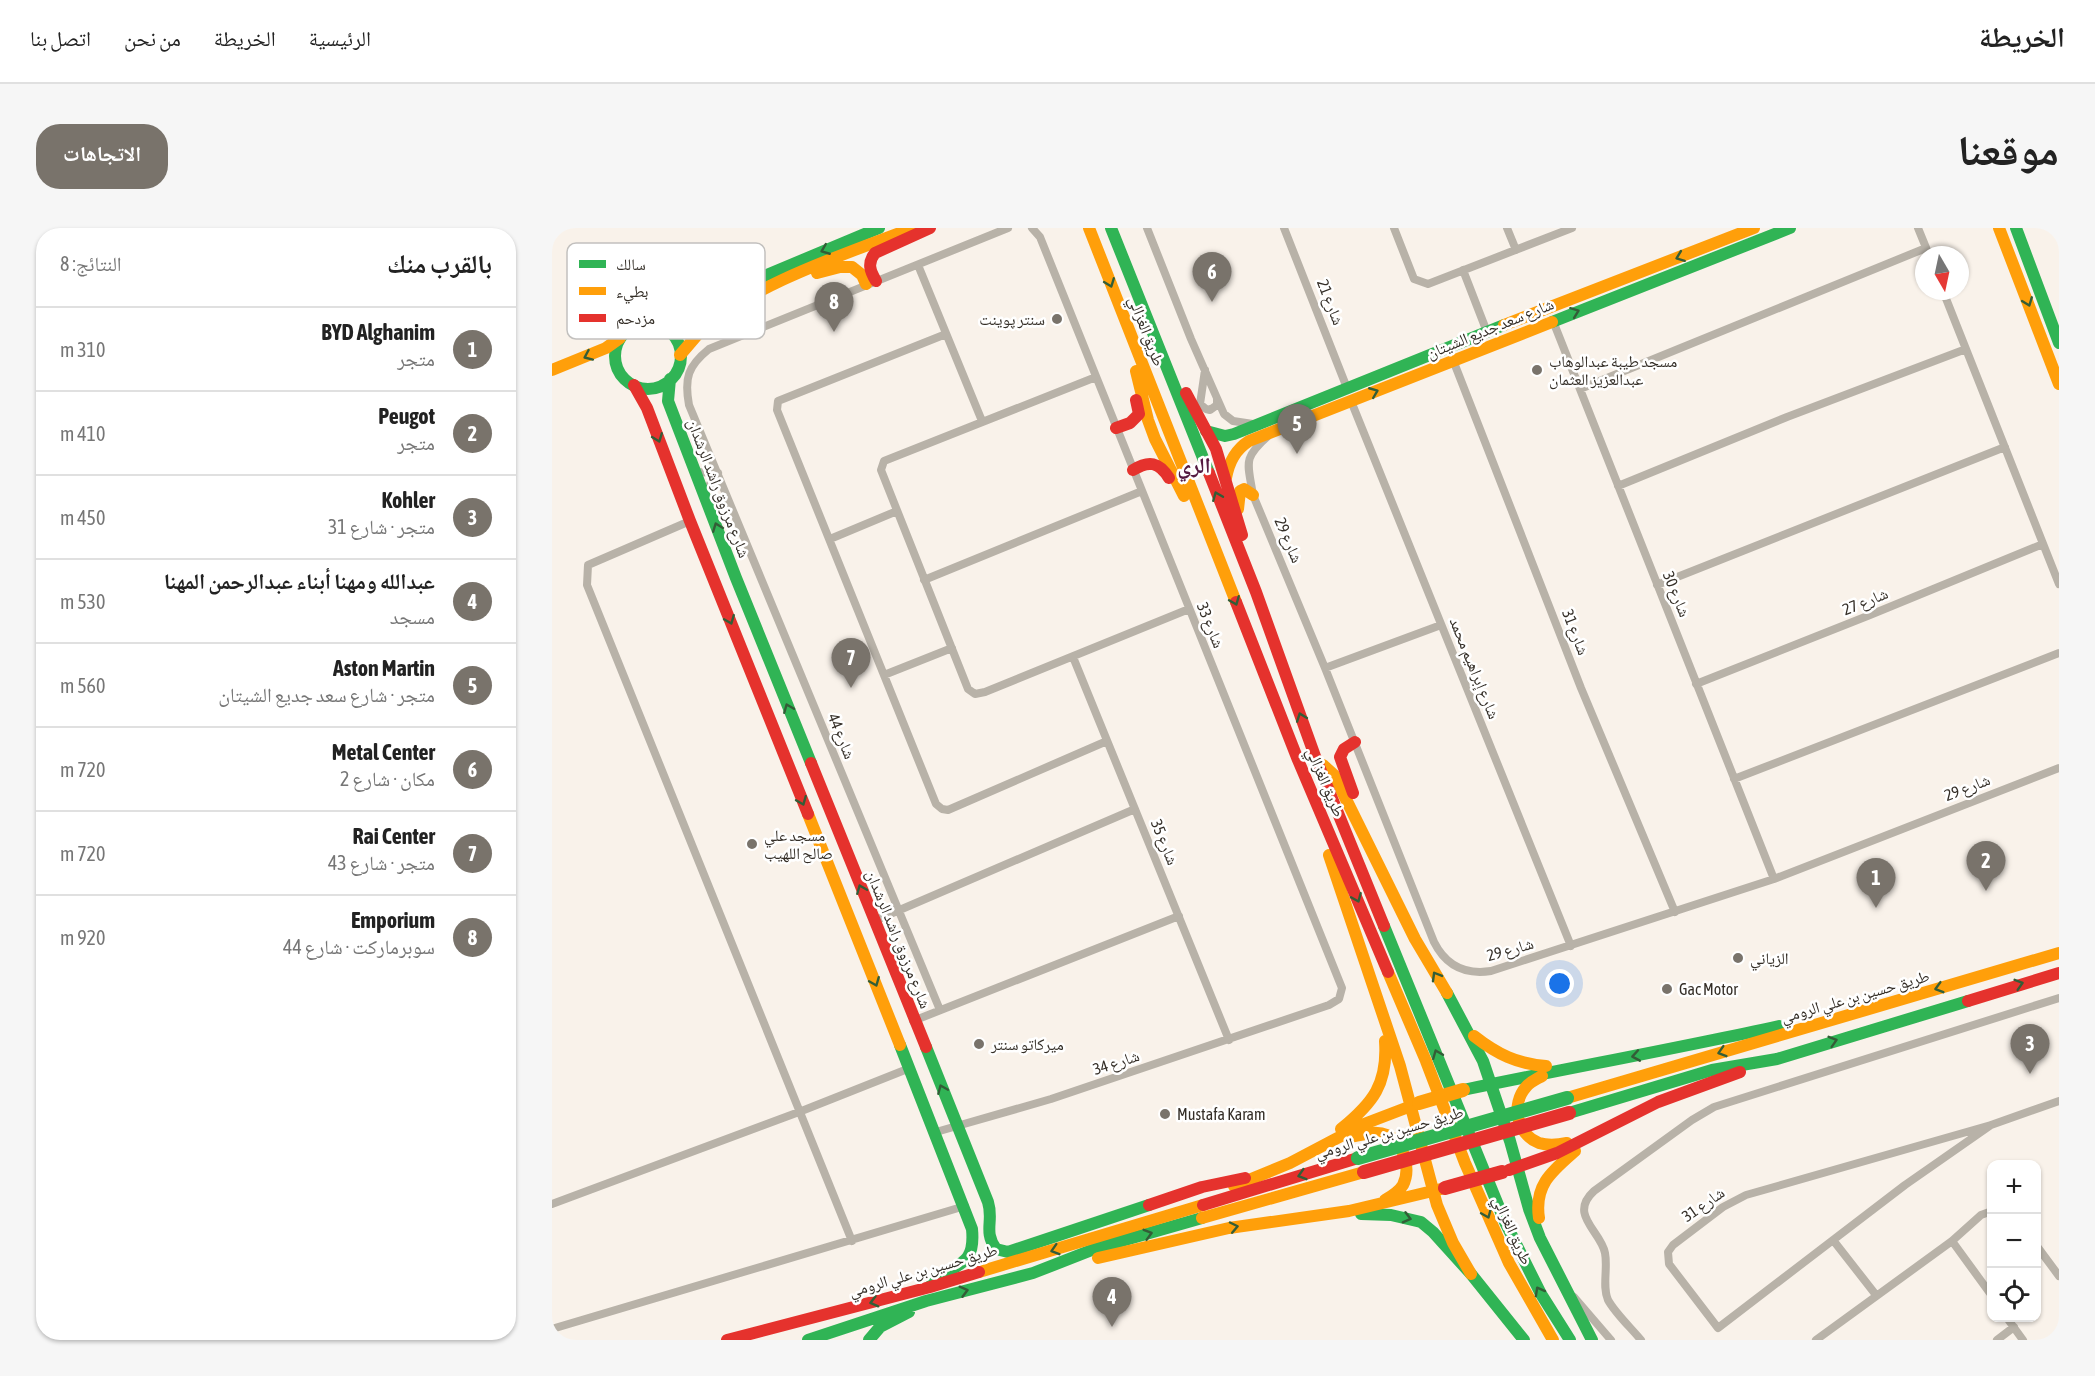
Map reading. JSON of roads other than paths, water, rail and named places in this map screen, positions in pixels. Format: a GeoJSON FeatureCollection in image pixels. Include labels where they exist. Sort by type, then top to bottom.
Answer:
{"type":"FeatureCollection","features":[{"type":"Feature","properties":{"kind":"main road"},"geometry":{"type":"LineString","coordinates":[[765,276],[879,228]]}},
{"type":"Feature","properties":{"kind":"main road"},"geometry":{"type":"LineString","coordinates":[[765,290],[790,277],[913,228]]}},
{"type":"Feature","properties":{"kind":"main road"},"geometry":{"type":"LineString","coordinates":[[871,283],[869,265],[875,253],[930,228]]}},
{"type":"Feature","properties":{"kind":"main road","name":"طريق الغزالي"},"geometry":{"type":"LineString","coordinates":[[1089,228],[1298,760],[1422,1051],[1465,1163],[1509,1263],[1553,1340]]}},
{"type":"Feature","properties":{"kind":"main road","name":"طريق الغزالي"},"geometry":{"type":"LineString","coordinates":[[1111,228],[1256,592],[1316,759],[1505,1222],[1540,1294],[1570,1340]]}},
{"type":"Feature","properties":{"kind":"main road","name":"شارع سعد جديع الشيتان"},"geometry":{"type":"LineString","coordinates":[[1732,244],[1754,228]]}},
{"type":"Feature","properties":{"kind":"main road","name":"شارع سعد جديع الشيتان"},"geometry":{"type":"LineString","coordinates":[[1349,394],[1453,360],[1553,321],[1732,244],[1790,228]]}},
{"type":"Feature","properties":{"kind":"main road"},"geometry":{"type":"LineString","coordinates":[[1999,228],[2059,384]]}},
{"type":"Feature","properties":{"kind":"main road"},"geometry":{"type":"LineString","coordinates":[[2016,228],[2059,342]]}},
{"type":"Feature","properties":{"kind":"main road"},"geometry":{"type":"LineString","coordinates":[[2006,246],[2014,249],[2022,243]]}},
{"type":"Feature","properties":{"kind":"main road","name":"شارع سعد جديع الشيتان"},"geometry":{"type":"LineString","coordinates":[[1206,431],[1225,436],[1259,424],[1304,413],[1486,332],[1710,253]]}},
{"type":"Feature","properties":{"kind":"main road"},"geometry":{"type":"LineString","coordinates":[[2015,268],[2019,262],[2029,262]]}},
{"type":"Feature","properties":{"kind":"main road"},"geometry":{"type":"LineString","coordinates":[[790,277],[853,266],[871,283]]}},
{"type":"Feature","properties":{"kind":"main road"},"geometry":{"type":"LineString","coordinates":[[1148,322],[1216,449],[1240,524],[1256,592]]}},
{"type":"Feature","properties":{"kind":"main road"},"geometry":{"type":"LineString","coordinates":[[1128,330],[1148,420],[1155,440],[1188,507],[1221,565]]}},
{"type":"Feature","properties":{"kind":"main road"},"geometry":{"type":"LineString","coordinates":[[552,370],[606,348],[618,339]]}},
{"type":"Feature","properties":{"kind":"main road"},"geometry":{"type":"LineString","coordinates":[[620,339],[616,345],[616,364],[626,380],[634,385],[653,388],[670,379],[679,364],[680,355],[676,339]]}},
{"type":"Feature","properties":{"kind":"main road"},"geometry":{"type":"LineString","coordinates":[[680,355],[692,339]]}},
{"type":"Feature","properties":{"kind":"main road"},"geometry":{"type":"LineString","coordinates":[[1116,428],[1130,423],[1139,414],[1131,377],[1134,362]]}},
{"type":"Feature","properties":{"kind":"main road","name":"شارع مرزوق راشد الرشدان"},"geometry":{"type":"LineString","coordinates":[[670,379],[668,401],[736,578],[991,1210],[989,1239],[992,1244],[1008,1252],[1202,1187],[1263,1175]]}},
{"type":"Feature","properties":{"kind":"main road"},"geometry":{"type":"LineString","coordinates":[[634,385],[647,408],[715,585],[971,1221],[974,1239],[968,1258],[954,1270],[938,1278],[930,1287]]}},
{"type":"Feature","properties":{"kind":"main road","name":"شارع سعد جديع الشيتان"},"geometry":{"type":"LineString","coordinates":[[1226,482],[1229,459],[1236,451],[1244,444],[1272,432],[1304,413]]}},
{"type":"Feature","properties":{"kind":"main road"},"geometry":{"type":"LineString","coordinates":[[1133,470],[1151,463],[1162,466],[1188,507]]}},
{"type":"Feature","properties":{"kind":"main road"},"geometry":{"type":"LineString","coordinates":[[1240,524],[1238,494],[1244,489],[1253,495]]}},
{"type":"Feature","properties":{"kind":"main road"},"geometry":{"type":"LineString","coordinates":[[715,585],[718,588],[728,589],[735,583],[736,578]]}},
{"type":"Feature","properties":{"kind":"main road"},"geometry":{"type":"LineString","coordinates":[[1355,742],[1344,749],[1341,761],[1365,822],[1371,850]]}},
{"type":"Feature","properties":{"kind":"main road"},"geometry":{"type":"LineString","coordinates":[[1316,759],[1334,775],[1415,939],[1468,1030],[1483,1061],[1510,1141],[1529,1209],[1564,1288],[1592,1340]]}},
{"type":"Feature","properties":{"kind":"main road"},"geometry":{"type":"LineString","coordinates":[[1298,760],[1374,991],[1415,1105],[1439,1190],[1444,1226],[1471,1274]]}},
{"type":"Feature","properties":{"kind":"main road"},"geometry":{"type":"LineString","coordinates":[[827,862],[834,853],[839,851],[848,856]]}},
{"type":"Feature","properties":{"kind":"main road","name":"طريق حسين بن علي الرومي"},"geometry":{"type":"LineString","coordinates":[[727,1340],[930,1287],[1358,1158],[2059,953]]}},
{"type":"Feature","properties":{"kind":"main road","name":"طريق حسين بن علي الرومي"},"geometry":{"type":"LineString","coordinates":[[808,1340],[926,1302],[1033,1273],[1097,1248],[1712,1070],[1777,1059],[2059,973]]}},
{"type":"Feature","properties":{"kind":"main road"},"geometry":{"type":"LineString","coordinates":[[1316,1149],[1364,1109],[1384,1082],[1387,1054],[1374,991]]}},
{"type":"Feature","properties":{"kind":"main road"},"geometry":{"type":"LineString","coordinates":[[1136,1225],[1263,1175],[1364,1124],[1463,1090],[1576,1066],[1659,1052],[1791,1023],[1838,1017]]}},
{"type":"Feature","properties":{"kind":"main road"},"geometry":{"type":"LineString","coordinates":[[1468,1030],[1494,1053],[1513,1062],[1576,1066]]}},
{"type":"Feature","properties":{"kind":"main road"},"geometry":{"type":"LineString","coordinates":[[1033,1273],[1245,1225],[1349,1211],[1439,1190],[1518,1168],[1549,1157],[1664,1100],[1777,1059]]}},
{"type":"Feature","properties":{"kind":"main road"},"geometry":{"type":"LineString","coordinates":[[1576,1066],[1539,1077],[1525,1087],[1516,1108],[1519,1125],[1530,1138],[1539,1144],[1550,1146],[1562,1145],[1603,1130]]}},
{"type":"Feature","properties":{"kind":"main road"},"geometry":{"type":"LineString","coordinates":[[1553,1265],[1538,1214],[1537,1201],[1540,1187],[1547,1175],[1603,1130]]}},
{"type":"Feature","properties":{"kind":"main road"},"geometry":{"type":"LineString","coordinates":[[1342,1136],[1352,1137],[1373,1133],[1389,1136],[1400,1146],[1407,1168],[1405,1182],[1392,1197],[1354,1206],[1349,1211]]}},
{"type":"Feature","properties":{"kind":"main road"},"geometry":{"type":"LineString","coordinates":[[953,1174],[961,1164],[968,1163],[974,1167]]}},
{"type":"Feature","properties":{"kind":"main road"},"geometry":{"type":"LineString","coordinates":[[1349,1211],[1366,1215],[1391,1215],[1421,1222],[1471,1274],[1524,1340]]}},
{"type":"Feature","properties":{"kind":"main road"},"geometry":{"type":"LineString","coordinates":[[971,1221],[977,1226],[989,1224]]}},
{"type":"Feature","properties":{"kind":"main road"},"geometry":{"type":"LineString","coordinates":[[869,1340],[880,1327],[926,1302]]}},
{"type":"Feature","properties":{"kind":"street","name":"شارع 44"},"geometry":{"type":"LineString","coordinates":[[765,326],[1008,228]]}},
{"type":"Feature","properties":{"kind":"street","name":"شارع 33"},"geometry":{"type":"LineString","coordinates":[[1032,228],[1040,237],[1341,982],[1342,994],[1334,1003],[1303,1014]]}},
{"type":"Feature","properties":{"kind":"street"},"geometry":{"type":"LineString","coordinates":[[1147,228],[1224,414],[1233,421],[1259,424]]}},
{"type":"Feature","properties":{"kind":"street","name":"شارع 21"},"geometry":{"type":"LineString","coordinates":[[1284,228],[1349,394]]}},
{"type":"Feature","properties":{"kind":"street"},"geometry":{"type":"LineString","coordinates":[[1394,228],[1414,279],[1428,284],[1572,228]]}},
{"type":"Feature","properties":{"kind":"street"},"geometry":{"type":"LineString","coordinates":[[1507,228],[1516,250]]}},
{"type":"Feature","properties":{"kind":"street"},"geometry":{"type":"LineString","coordinates":[[1918,228],[1925,246]]}},
{"type":"Feature","properties":{"kind":"street"},"geometry":{"type":"LineString","coordinates":[[1580,389],[1915,256]]}},
{"type":"Feature","properties":{"kind":"street"},"geometry":{"type":"LineString","coordinates":[[918,265],[982,421]]}},
{"type":"Feature","properties":{"kind":"street"},"geometry":{"type":"LineString","coordinates":[[1463,270],[1486,332]]}},
{"type":"Feature","properties":{"kind":"street"},"geometry":{"type":"LineString","coordinates":[[1947,300],[2059,584]]}},
{"type":"Feature","properties":{"kind":"street","name":"شارع 30"},"geometry":{"type":"LineString","coordinates":[[1553,321],[1774,879]]}},
{"type":"Feature","properties":{"kind":"street"},"geometry":{"type":"LineString","coordinates":[[946,334],[778,401],[777,410],[936,804],[948,810],[1107,741]]}},
{"type":"Feature","properties":{"kind":"street","name":"شارع 44"},"geometry":{"type":"LineString","coordinates":[[734,339],[709,349],[697,359],[688,373],[686,388],[689,405],[940,1010]]}},
{"type":"Feature","properties":{"kind":"street"},"geometry":{"type":"LineString","coordinates":[[1618,486],[1787,417],[1966,349]]}},
{"type":"Feature","properties":{"kind":"street","name":"شارع 31"},"geometry":{"type":"LineString","coordinates":[[1453,360],[1581,688],[1676,912]]}},
{"type":"Feature","properties":{"kind":"street"},"geometry":{"type":"LineString","coordinates":[[1205,369],[1200,404],[1210,410],[1217,405],[1217,399]]}},
{"type":"Feature","properties":{"kind":"street"},"geometry":{"type":"LineString","coordinates":[[1096,377],[884,461],[881,470],[924,580],[968,689],[975,694],[985,693],[1189,609]]}},
{"type":"Feature","properties":{"kind":"street","name":"شارع إبراهيم محمد"},"geometry":{"type":"LineString","coordinates":[[1349,394],[1571,946]]}},
{"type":"Feature","properties":{"kind":"street","name":"شارع 29"},"geometry":{"type":"LineString","coordinates":[[1272,432],[1254,448],[1249,456],[1253,495],[1355,742],[1434,942],[1447,961],[1468,972],[1491,971],[1774,879],[2059,768]]}},
{"type":"Feature","properties":{"kind":"street"},"geometry":{"type":"LineString","coordinates":[[1657,585],[2005,447]]}},
{"type":"Feature","properties":{"kind":"street"},"geometry":{"type":"LineString","coordinates":[[696,472],[718,473]]}},
{"type":"Feature","properties":{"kind":"street"},"geometry":{"type":"LineString","coordinates":[[705,494],[718,473]]}},
{"type":"Feature","properties":{"kind":"street"},"geometry":{"type":"LineString","coordinates":[[924,580],[1142,491]]}},
{"type":"Feature","properties":{"kind":"street"},"geometry":{"type":"LineString","coordinates":[[830,538],[897,511]]}},
{"type":"Feature","properties":{"kind":"street"},"geometry":{"type":"LineString","coordinates":[[690,521],[588,565],[587,585],[852,1241]]}},
{"type":"Feature","properties":{"kind":"street","name":"شارع 27"},"geometry":{"type":"LineString","coordinates":[[1696,684],[2043,544]]}},
{"type":"Feature","properties":{"kind":"street"},"geometry":{"type":"LineString","coordinates":[[1325,669],[1442,625]]}},
{"type":"Feature","properties":{"kind":"street"},"geometry":{"type":"LineString","coordinates":[[884,675],[952,648]]}},
{"type":"Feature","properties":{"kind":"street"},"geometry":{"type":"LineString","coordinates":[[1734,780],[2059,653]]}},
{"type":"Feature","properties":{"kind":"street","name":"شارع 35"},"geometry":{"type":"LineString","coordinates":[[1073,657],[1229,1040]]}},
{"type":"Feature","properties":{"kind":"street"},"geometry":{"type":"LineString","coordinates":[[874,921],[1135,809]]}},
{"type":"Feature","properties":{"kind":"street"},"geometry":{"type":"LineString","coordinates":[[913,1020],[1179,916]]}},
{"type":"Feature","properties":{"kind":"street"},"geometry":{"type":"LineString","coordinates":[[1641,1340],[1607,1298],[1605,1253],[1590,1227],[1585,1212],[1587,1201],[1594,1191],[1692,1120],[1714,1107],[2004,1013],[2059,998]]}},
{"type":"Feature","properties":{"kind":"street","name":"شارع 34"},"geometry":{"type":"LineString","coordinates":[[936,1132],[1051,1099],[1303,1014]]}},
{"type":"Feature","properties":{"kind":"street"},"geometry":{"type":"LineString","coordinates":[[552,1204],[799,1113],[910,1068]]}},
{"type":"Feature","properties":{"kind":"street","name":"شارع 31"},"geometry":{"type":"LineString","coordinates":[[1991,1125],[1905,1185],[1718,1328],[1671,1267],[1668,1252],[1673,1245],[1723,1207],[1746,1195],[1991,1125],[2059,1101]]}},
{"type":"Feature","properties":{"kind":"street"},"geometry":{"type":"LineString","coordinates":[[552,1329],[965,1206]]}},
{"type":"Feature","properties":{"kind":"street"},"geometry":{"type":"LineString","coordinates":[[1816,1340],[1952,1241],[1981,1215],[1987,1213]]}},
{"type":"Feature","properties":{"kind":"street"},"geometry":{"type":"LineString","coordinates":[[1833,1240],[1876,1295]]}},
{"type":"Feature","properties":{"kind":"street"},"geometry":{"type":"LineString","coordinates":[[1952,1241],[1987,1289]]}},
{"type":"Feature","properties":{"kind":"street"},"geometry":{"type":"LineString","coordinates":[[2041,1250],[2058,1271]]}},
{"type":"Feature","properties":{"kind":"street"},"geometry":{"type":"LineString","coordinates":[[1564,1288],[1587,1310],[1611,1340]]}},
{"type":"Feature","properties":{"kind":"street"},"geometry":{"type":"LineString","coordinates":[[2010,1322],[2024,1340]]}},
{"type":"Feature","properties":{"kind":"street"},"geometry":{"type":"LineString","coordinates":[[1997,1340],[2014,1327]]}},
{"type":"Feature","properties":{"kind":"place","name":"Metal Center"},"geometry":{"type":"Point","coordinates":[1212,302]}},
{"type":"Feature","properties":{"kind":"place","name":"سنتر پوينت"},"geometry":{"type":"Point","coordinates":[1057,319]}},
{"type":"Feature","properties":{"kind":"place","name":"Emporium"},"geometry":{"type":"Point","coordinates":[834,332]}},
{"type":"Feature","properties":{"kind":"place","name":"مسجد طيبة عبدالوهاب عبدالعزيز العثمان"},"geometry":{"type":"Point","coordinates":[1537,370]}},
{"type":"Feature","properties":{"kind":"place","name":"Aston Martin"},"geometry":{"type":"Point","coordinates":[1297,454]}},
{"type":"Feature","properties":{"kind":"place","name":"Rai Center"},"geometry":{"type":"Point","coordinates":[851,688]}},
{"type":"Feature","properties":{"kind":"place","name":"مسجد علي صالح اللهيب"},"geometry":{"type":"Point","coordinates":[752,844]}},
{"type":"Feature","properties":{"kind":"place","name":"Peugot"},"geometry":{"type":"Point","coordinates":[1986,891]}},
{"type":"Feature","properties":{"kind":"place","name":"BYD Alghanim"},"geometry":{"type":"Point","coordinates":[1876,908]}},
{"type":"Feature","properties":{"kind":"place","name":"الزياني"},"geometry":{"type":"Point","coordinates":[1738,958]}},
{"type":"Feature","properties":{"kind":"place","name":"Gac Motor"},"geometry":{"type":"Point","coordinates":[1667,989]}},
{"type":"Feature","properties":{"kind":"place","name":"ميركاتو سنتر"},"geometry":{"type":"Point","coordinates":[979,1044]}},
{"type":"Feature","properties":{"kind":"place","name":"Kohler"},"geometry":{"type":"Point","coordinates":[2030,1074]}},
{"type":"Feature","properties":{"kind":"place","name":"Mustafa Karam"},"geometry":{"type":"Point","coordinates":[1165,1114]}},
{"type":"Feature","properties":{"kind":"place","name":"عبدالله ومهنا أبناء عبدالرحمن المهنا"},"geometry":{"type":"Point","coordinates":[1112,1327]}},
{"type":"Feature","properties":{"kind":"district","name":"الري"},"geometry":{"type":"Point","coordinates":[1194,465]}}]}
